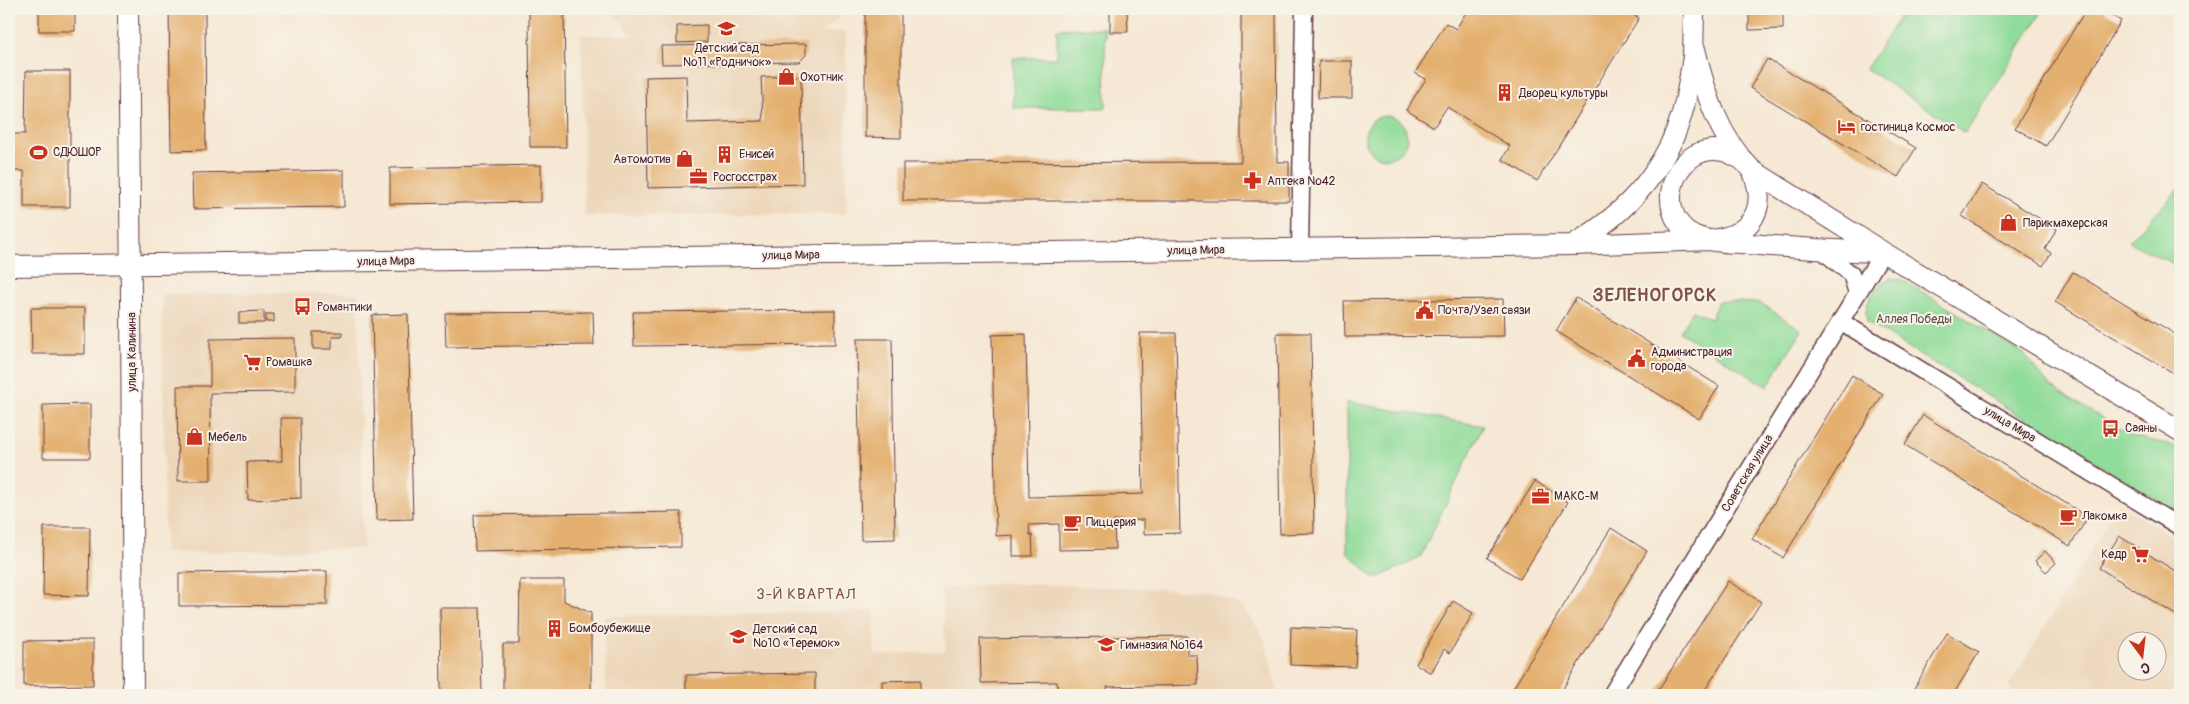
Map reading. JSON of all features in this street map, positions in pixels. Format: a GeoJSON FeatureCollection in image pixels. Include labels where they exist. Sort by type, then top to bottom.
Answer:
{"type":"FeatureCollection","features":[{"type":"Feature","properties":{"kind":"street","name":"улица Калинина"},"geometry":{"type":"LineString","coordinates":[[128,9],[133,695]]}},
{"type":"Feature","properties":{"kind":"street"},"geometry":{"type":"LineString","coordinates":[[1300,248],[1304,9]]}},
{"type":"Feature","properties":{"kind":"street"},"geometry":{"type":"LineString","coordinates":[[1694,9],[1694,49],[1688,109],[1676,173],[1670,192],[1672,207],[1681,225],[1693,234],[1712,240],[1823,251],[1883,252]]}},
{"type":"Feature","properties":{"kind":"street"},"geometry":{"type":"LineString","coordinates":[[1694,49],[1711,108],[1758,184],[1758,209],[1750,223],[1739,233],[1727,238],[1712,240]]}},
{"type":"Feature","properties":{"kind":"street"},"geometry":{"type":"LineString","coordinates":[[1572,245],[1597,230],[1622,211],[1660,164],[1673,137],[1684,107],[1694,49]]}},
{"type":"Feature","properties":{"kind":"street"},"geometry":{"type":"LineString","coordinates":[[1572,245],[1594,238],[1624,220],[1690,159],[1704,153],[1727,152],[1883,252],[2180,431]]}},
{"type":"Feature","properties":{"kind":"street","name":"улица Мира"},"geometry":{"type":"LineString","coordinates":[[9,266],[1572,245],[1712,240]]}},
{"type":"Feature","properties":{"kind":"street"},"geometry":{"type":"LineString","coordinates":[[1823,251],[1851,274],[1857,293]]}},
{"type":"Feature","properties":{"kind":"street","name":"Советская улица"},"geometry":{"type":"LineString","coordinates":[[1611,695],[1883,252]]}},
{"type":"Feature","properties":{"kind":"street","name":"улица Мира"},"geometry":{"type":"LineString","coordinates":[[1840,321],[2180,527]]}},
{"type":"Feature","properties":{"kind":"shaded area"},"geometry":{"type":"Polygon","coordinates":[[[609,9],[844,9],[838,20],[821,32],[846,32],[846,214],[585,216],[581,35],[633,35],[609,9]]]}},
{"type":"Feature","properties":{"kind":"shaded area"},"geometry":{"type":"Polygon","coordinates":[[[358,293],[363,548],[165,553],[162,294],[358,293]]]}},
{"type":"Feature","properties":{"kind":"shaded area"},"geometry":{"type":"Polygon","coordinates":[[[2119,504],[2180,541],[2180,695],[2020,695],[2008,688],[2119,504]]]}},
{"type":"Feature","properties":{"kind":"shaded area","name":"Гимназия №164"},"geometry":{"type":"Polygon","coordinates":[[[1002,583],[1206,591],[1243,606],[1265,639],[1278,695],[606,695],[604,616],[874,611],[875,655],[946,651],[941,589],[1002,583]]]}},
{"type":"Feature","properties":{"kind":"green space"},"geometry":{"type":"Polygon","coordinates":[[[1904,9],[2044,9],[1965,133],[1866,69],[1904,9]]]}},
{"type":"Feature","properties":{"kind":"green space"},"geometry":{"type":"Polygon","coordinates":[[[1105,28],[1106,108],[1013,108],[1013,58],[1057,58],[1057,29],[1105,28]]]}},
{"type":"Feature","properties":{"kind":"green space"},"geometry":{"type":"Polygon","coordinates":[[[1390,116],[1398,119],[1404,125],[1407,137],[1404,149],[1398,155],[1382,158],[1374,155],[1368,149],[1365,133],[1368,125],[1374,119],[1390,116]]]}},
{"type":"Feature","properties":{"kind":"green space"},"geometry":{"type":"Polygon","coordinates":[[[2180,187],[2180,267],[2129,242],[2180,187]]]}},
{"type":"Feature","properties":{"kind":"green space","name":"Аллея Победы"},"geometry":{"type":"Polygon","coordinates":[[[1890,278],[1902,280],[2023,353],[2050,386],[2131,436],[2172,445],[2180,450],[2180,514],[1867,322],[1866,311],[1869,300],[1878,287],[1890,278]]]}},
{"type":"Feature","properties":{"kind":"green space"},"geometry":{"type":"Polygon","coordinates":[[[1718,301],[1760,303],[1802,330],[1767,387],[1680,332],[1693,311],[1711,319],[1718,301]]]}},
{"type":"Feature","properties":{"kind":"green space"},"geometry":{"type":"Polygon","coordinates":[[[1347,402],[1483,426],[1420,558],[1375,579],[1347,552],[1347,402]]]}},
{"type":"Feature","properties":{"kind":"building"},"geometry":{"type":"Polygon","coordinates":[[[39,9],[75,9],[75,31],[39,31],[39,9]]]}},
{"type":"Feature","properties":{"kind":"building"},"geometry":{"type":"Polygon","coordinates":[[[169,9],[205,9],[206,150],[171,151],[169,9]]]}},
{"type":"Feature","properties":{"kind":"building"},"geometry":{"type":"Polygon","coordinates":[[[529,9],[564,9],[566,147],[530,147],[529,9]]]}},
{"type":"Feature","properties":{"kind":"building"},"geometry":{"type":"Polygon","coordinates":[[[865,9],[901,9],[901,138],[865,137],[865,9]]]}},
{"type":"Feature","properties":{"kind":"building"},"geometry":{"type":"Polygon","coordinates":[[[1110,9],[1127,9],[1128,32],[1110,32],[1110,9]]]}},
{"type":"Feature","properties":{"kind":"building"},"geometry":{"type":"Polygon","coordinates":[[[1276,9],[1277,162],[1289,162],[1289,201],[903,201],[903,163],[1241,162],[1241,10],[1276,9]]]}},
{"type":"Feature","properties":{"kind":"building","name":"Дворец культуры"},"geometry":{"type":"Polygon","coordinates":[[[1468,9],[1624,9],[1639,18],[1537,181],[1502,159],[1510,146],[1447,107],[1434,127],[1406,110],[1426,79],[1415,73],[1446,23],[1456,29],[1468,9]]]}},
{"type":"Feature","properties":{"kind":"building"},"geometry":{"type":"Polygon","coordinates":[[[1749,9],[1783,9],[1783,29],[1749,30],[1749,9]]]}},
{"type":"Feature","properties":{"kind":"building"},"geometry":{"type":"Polygon","coordinates":[[[2086,9],[2101,9],[2121,21],[2046,146],[2015,128],[2086,9]]]}},
{"type":"Feature","properties":{"kind":"building"},"geometry":{"type":"Polygon","coordinates":[[[707,25],[707,42],[677,43],[677,26],[707,25]]]}},
{"type":"Feature","properties":{"kind":"building"},"geometry":{"type":"Polygon","coordinates":[[[806,44],[806,55],[799,62],[662,64],[661,46],[806,44]]]}},
{"type":"Feature","properties":{"kind":"building","name":"гостиница Космос"},"geometry":{"type":"Polygon","coordinates":[[[1767,59],[1916,148],[1898,177],[1750,88],[1767,59]]]}},
{"type":"Feature","properties":{"kind":"building"},"geometry":{"type":"Polygon","coordinates":[[[1319,61],[1352,61],[1352,98],[1318,98],[1319,61]]]}},
{"type":"Feature","properties":{"kind":"building","name":"СДЮШОР"},"geometry":{"type":"Polygon","coordinates":[[[26,71],[70,71],[70,207],[24,207],[24,171],[9,171],[9,134],[25,134],[26,71]]]}},
{"type":"Feature","properties":{"kind":"building","name":"Енисей"},"geometry":{"type":"Polygon","coordinates":[[[686,76],[687,123],[763,121],[761,77],[801,76],[803,184],[648,188],[646,77],[686,76]]]}},
{"type":"Feature","properties":{"kind":"building"},"geometry":{"type":"Polygon","coordinates":[[[541,165],[541,202],[390,204],[390,168],[541,165]]]}},
{"type":"Feature","properties":{"kind":"building"},"geometry":{"type":"Polygon","coordinates":[[[344,170],[344,207],[193,209],[192,173],[344,170]]]}},
{"type":"Feature","properties":{"kind":"building","name":"Парикмахерская"},"geometry":{"type":"Polygon","coordinates":[[[1982,184],[2057,229],[2045,249],[2051,253],[2043,266],[1962,216],[1982,184]]]}},
{"type":"Feature","properties":{"kind":"building"},"geometry":{"type":"Polygon","coordinates":[[[2073,272],[2180,337],[2180,377],[2055,302],[2073,272]]]}},
{"type":"Feature","properties":{"kind":"building","name":"Администрация города"},"geometry":{"type":"Polygon","coordinates":[[[1576,298],[1719,386],[1699,419],[1556,331],[1576,298]]]}},
{"type":"Feature","properties":{"kind":"building","name":"Почта/Узел связи"},"geometry":{"type":"Polygon","coordinates":[[[1503,299],[1504,336],[1345,337],[1344,301],[1503,299]]]}},
{"type":"Feature","properties":{"kind":"building"},"geometry":{"type":"Polygon","coordinates":[[[31,308],[85,308],[85,354],[32,354],[31,308]]]}},
{"type":"Feature","properties":{"kind":"building"},"geometry":{"type":"Polygon","coordinates":[[[835,310],[835,344],[634,346],[633,312],[835,310]]]}},
{"type":"Feature","properties":{"kind":"building"},"geometry":{"type":"Polygon","coordinates":[[[264,311],[264,323],[239,323],[239,312],[264,311]]]}},
{"type":"Feature","properties":{"kind":"building"},"geometry":{"type":"Polygon","coordinates":[[[593,312],[594,345],[446,347],[445,313],[593,312]]]}},
{"type":"Feature","properties":{"kind":"building"},"geometry":{"type":"Polygon","coordinates":[[[266,314],[274,314],[274,322],[266,322],[266,314]]]}},
{"type":"Feature","properties":{"kind":"building"},"geometry":{"type":"Polygon","coordinates":[[[408,314],[413,519],[377,520],[372,315],[408,314]]]}},
{"type":"Feature","properties":{"kind":"building"},"geometry":{"type":"Polygon","coordinates":[[[313,332],[342,332],[342,337],[332,337],[332,349],[313,349],[313,332]]]}},
{"type":"Feature","properties":{"kind":"building"},"geometry":{"type":"Polygon","coordinates":[[[1140,333],[1176,333],[1180,533],[1144,534],[1144,520],[1114,521],[1115,549],[1059,550],[1059,524],[1029,525],[1030,535],[1032,535],[1033,556],[1013,556],[1013,535],[996,536],[992,335],[1026,334],[1029,497],[1143,494],[1140,333]]]}},
{"type":"Feature","properties":{"kind":"building"},"geometry":{"type":"Polygon","coordinates":[[[1277,333],[1311,333],[1314,533],[1280,534],[1277,333]]]}},
{"type":"Feature","properties":{"kind":"building"},"geometry":{"type":"Polygon","coordinates":[[[295,338],[295,392],[210,393],[211,481],[178,481],[177,386],[210,386],[210,339],[295,338]]]}},
{"type":"Feature","properties":{"kind":"building"},"geometry":{"type":"Polygon","coordinates":[[[857,339],[892,339],[895,539],[861,540],[857,339]]]}},
{"type":"Feature","properties":{"kind":"building"},"geometry":{"type":"Polygon","coordinates":[[[1852,375],[1883,394],[1783,558],[1752,539],[1852,375]]]}},
{"type":"Feature","properties":{"kind":"building"},"geometry":{"type":"Polygon","coordinates":[[[90,404],[90,458],[43,458],[43,405],[90,404]]]}},
{"type":"Feature","properties":{"kind":"building"},"geometry":{"type":"Polygon","coordinates":[[[1923,415],[2088,517],[2070,546],[1905,445],[1923,415]]]}},
{"type":"Feature","properties":{"kind":"building"},"geometry":{"type":"Polygon","coordinates":[[[281,418],[300,418],[301,498],[248,500],[247,462],[282,461],[281,418]]]}},
{"type":"Feature","properties":{"kind":"building"},"geometry":{"type":"Polygon","coordinates":[[[1535,481],[1568,502],[1520,579],[1487,558],[1535,481]]]}},
{"type":"Feature","properties":{"kind":"building"},"geometry":{"type":"Polygon","coordinates":[[[681,512],[681,547],[475,551],[474,515],[681,512]]]}},
{"type":"Feature","properties":{"kind":"building"},"geometry":{"type":"Polygon","coordinates":[[[44,527],[90,527],[89,596],[43,595],[44,527]]]}},
{"type":"Feature","properties":{"kind":"building"},"geometry":{"type":"Polygon","coordinates":[[[1611,528],[1647,551],[1559,695],[1509,695],[1611,528]]]}},
{"type":"Feature","properties":{"kind":"building"},"geometry":{"type":"Polygon","coordinates":[[[2119,536],[2180,574],[2179,617],[2099,568],[2119,536]]]}},
{"type":"Feature","properties":{"kind":"building"},"geometry":{"type":"Polygon","coordinates":[[[2045,551],[2056,563],[2046,572],[2035,561],[2045,551]]]}},
{"type":"Feature","properties":{"kind":"building"},"geometry":{"type":"Polygon","coordinates":[[[327,571],[327,605],[179,606],[179,573],[327,571]]]}},
{"type":"Feature","properties":{"kind":"building","name":"Бомбоубежище"},"geometry":{"type":"Polygon","coordinates":[[[520,580],[564,580],[564,601],[591,613],[591,695],[503,694],[503,644],[519,644],[520,580]]]}},
{"type":"Feature","properties":{"kind":"building"},"geometry":{"type":"Polygon","coordinates":[[[1728,581],[1761,602],[1702,695],[1655,695],[1728,581]]]}},
{"type":"Feature","properties":{"kind":"building"},"geometry":{"type":"Polygon","coordinates":[[[1453,601],[1473,613],[1450,653],[1444,649],[1431,673],[1416,664],[1453,601]]]}},
{"type":"Feature","properties":{"kind":"building"},"geometry":{"type":"Polygon","coordinates":[[[440,608],[480,608],[482,695],[441,695],[440,608]]]}},
{"type":"Feature","properties":{"kind":"building"},"geometry":{"type":"Polygon","coordinates":[[[1291,627],[1357,630],[1355,667],[1290,665],[1291,627]]]}},
{"type":"Feature","properties":{"kind":"building"},"geometry":{"type":"Polygon","coordinates":[[[1947,633],[1979,652],[1953,695],[1910,695],[1947,633]]]}},
{"type":"Feature","properties":{"kind":"building"},"geometry":{"type":"Polygon","coordinates":[[[1187,636],[1187,655],[1197,655],[1198,685],[1107,687],[1107,695],[1058,695],[1057,682],[981,683],[980,639],[1187,636]]]}},
{"type":"Feature","properties":{"kind":"building"},"geometry":{"type":"Polygon","coordinates":[[[93,640],[93,685],[24,686],[24,641],[93,640]]]}},
{"type":"Feature","properties":{"kind":"building"},"geometry":{"type":"Polygon","coordinates":[[[815,673],[815,695],[686,695],[686,675],[815,673]]]}},
{"type":"Feature","properties":{"kind":"building"},"geometry":{"type":"Polygon","coordinates":[[[920,680],[920,695],[882,695],[882,681],[920,680]]]}},
{"type":"Feature","properties":{"kind":"place","name":"Детский сад №11 «Родничок»"},"geometry":{"type":"Point","coordinates":[727,29]}},
{"type":"Feature","properties":{"kind":"place","name":"Охотник"},"geometry":{"type":"Point","coordinates":[786,77]}},
{"type":"Feature","properties":{"kind":"place","name":"Дворец культуры"},"geometry":{"type":"Point","coordinates":[1505,93]}},
{"type":"Feature","properties":{"kind":"place","name":"гостиница Космос"},"geometry":{"type":"Point","coordinates":[1847,127]}},
{"type":"Feature","properties":{"kind":"place","name":"СДЮШОР"},"geometry":{"type":"Point","coordinates":[39,152]}},
{"type":"Feature","properties":{"kind":"place","name":"Енисей"},"geometry":{"type":"Point","coordinates":[725,154]}},
{"type":"Feature","properties":{"kind":"place","name":"Автомотив"},"geometry":{"type":"Point","coordinates":[685,159]}},
{"type":"Feature","properties":{"kind":"place","name":"Росгосстрах"},"geometry":{"type":"Point","coordinates":[699,177]}},
{"type":"Feature","properties":{"kind":"place","name":"Аптека №42"},"geometry":{"type":"Point","coordinates":[1253,181]}},
{"type":"Feature","properties":{"kind":"place","name":"Парикмахерская"},"geometry":{"type":"Point","coordinates":[2009,223]}},
{"type":"Feature","properties":{"kind":"place","name":"Романтики"},"geometry":{"type":"Point","coordinates":[303,307]}},
{"type":"Feature","properties":{"kind":"place","name":"Почта/Узел связи"},"geometry":{"type":"Point","coordinates":[1424,310]}},
{"type":"Feature","properties":{"kind":"place","name":"Администрация города"},"geometry":{"type":"Point","coordinates":[1637,359]}},
{"type":"Feature","properties":{"kind":"place","name":"Ромашка"},"geometry":{"type":"Point","coordinates":[252,362]}},
{"type":"Feature","properties":{"kind":"place","name":"Саяны"},"geometry":{"type":"Point","coordinates":[2111,428]}},
{"type":"Feature","properties":{"kind":"place","name":"Мебель"},"geometry":{"type":"Point","coordinates":[194,437]}},
{"type":"Feature","properties":{"kind":"place","name":"МАКС-М"},"geometry":{"type":"Point","coordinates":[1540,496]}},
{"type":"Feature","properties":{"kind":"place","name":"Лакомка"},"geometry":{"type":"Point","coordinates":[2068,516]}},
{"type":"Feature","properties":{"kind":"place","name":"Пиццерия"},"geometry":{"type":"Point","coordinates":[1072,522]}},
{"type":"Feature","properties":{"kind":"place","name":"Кедр"},"geometry":{"type":"Point","coordinates":[2141,554]}},
{"type":"Feature","properties":{"kind":"place","name":"Бомбоубежище"},"geometry":{"type":"Point","coordinates":[555,628]}},
{"type":"Feature","properties":{"kind":"place","name":"Детский сад №10 «Теремок»"},"geometry":{"type":"Point","coordinates":[739,636]}},
{"type":"Feature","properties":{"kind":"place","name":"Гимназия №164"},"geometry":{"type":"Point","coordinates":[1106,645]}},
{"type":"Feature","properties":{"kind":"district","name":"ЗЕЛЕНОГОРСК"},"geometry":{"type":"Point","coordinates":[1655,295]}},
{"type":"Feature","properties":{"kind":"district","name":"3-Й КВАРТАЛ"},"geometry":{"type":"Point","coordinates":[806,594]}}]}
